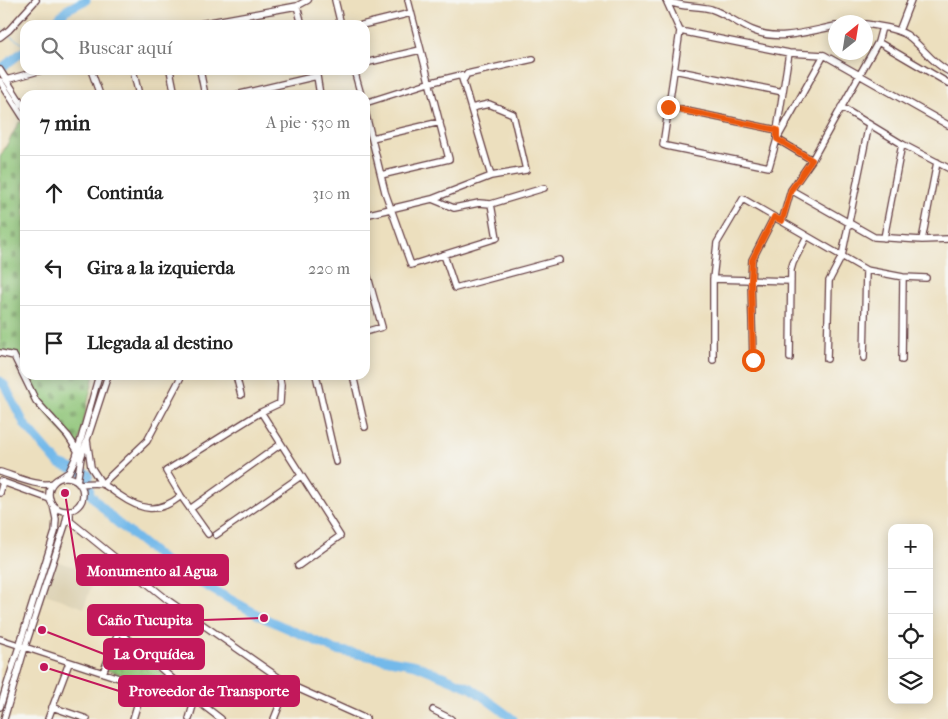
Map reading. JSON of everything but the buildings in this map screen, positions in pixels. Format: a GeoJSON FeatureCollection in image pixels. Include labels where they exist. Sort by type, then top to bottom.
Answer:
{"type":"FeatureCollection","features":[{"type":"Feature","properties":{"kind":"street"},"geometry":{"type":"LineString","coordinates":[[0,37],[9,30],[36,0]]}},
{"type":"Feature","properties":{"kind":"street"},"geometry":{"type":"LineString","coordinates":[[221,20],[297,6],[308,0]]}},
{"type":"Feature","properties":{"kind":"street"},"geometry":{"type":"LineString","coordinates":[[335,0],[340,20]]}},
{"type":"Feature","properties":{"kind":"street"},"geometry":{"type":"LineString","coordinates":[[381,175],[449,159],[408,0]]}},
{"type":"Feature","properties":{"kind":"street"},"geometry":{"type":"LineString","coordinates":[[666,0],[673,4],[711,9],[728,16],[754,31],[767,35],[780,36],[828,27]]}},
{"type":"Feature","properties":{"kind":"street"},"geometry":{"type":"LineString","coordinates":[[666,0],[680,32],[663,144],[666,146],[769,167],[777,139],[824,55]]}},
{"type":"Feature","properties":{"kind":"street"},"geometry":{"type":"LineString","coordinates":[[900,31],[911,0]]}},
{"type":"Feature","properties":{"kind":"street"},"geometry":{"type":"LineString","coordinates":[[297,6],[301,20]]}},
{"type":"Feature","properties":{"kind":"street"},"geometry":{"type":"LineString","coordinates":[[370,23],[411,13]]}},
{"type":"Feature","properties":{"kind":"street"},"geometry":{"type":"LineString","coordinates":[[873,25],[900,31],[917,44],[939,66],[948,71]]}},
{"type":"Feature","properties":{"kind":"street"},"geometry":{"type":"LineString","coordinates":[[782,221],[791,190],[812,160],[878,42],[882,27]]}},
{"type":"Feature","properties":{"kind":"street"},"geometry":{"type":"LineString","coordinates":[[680,32],[789,53],[824,55],[948,126]]}},
{"type":"Feature","properties":{"kind":"street"},"geometry":{"type":"LineString","coordinates":[[878,42],[948,83]]}},
{"type":"Feature","properties":{"kind":"street"},"geometry":{"type":"LineString","coordinates":[[370,62],[420,50]]}},
{"type":"Feature","properties":{"kind":"street"},"geometry":{"type":"LineString","coordinates":[[777,139],[789,53]]}},
{"type":"Feature","properties":{"kind":"street"},"geometry":{"type":"LineString","coordinates":[[463,81],[467,74],[533,59]]}},
{"type":"Feature","properties":{"kind":"street"},"geometry":{"type":"LineString","coordinates":[[674,70],[783,92]]}},
{"type":"Feature","properties":{"kind":"street"},"geometry":{"type":"LineString","coordinates":[[2,76],[20,73]]}},
{"type":"Feature","properties":{"kind":"street"},"geometry":{"type":"LineString","coordinates":[[93,75],[98,90]]}},
{"type":"Feature","properties":{"kind":"street"},"geometry":{"type":"LineString","coordinates":[[135,75],[138,90]]}},
{"type":"Feature","properties":{"kind":"street"},"geometry":{"type":"LineString","coordinates":[[171,75],[174,90]]}},
{"type":"Feature","properties":{"kind":"street"},"geometry":{"type":"LineString","coordinates":[[203,75],[204,90]]}},
{"type":"Feature","properties":{"kind":"street"},"geometry":{"type":"LineString","coordinates":[[254,90],[309,75]]}},
{"type":"Feature","properties":{"kind":"street"},"geometry":{"type":"LineString","coordinates":[[316,75],[319,90]]}},
{"type":"Feature","properties":{"kind":"street"},"geometry":{"type":"LineString","coordinates":[[355,75],[360,90]]}},
{"type":"Feature","properties":{"kind":"street"},"geometry":{"type":"LineString","coordinates":[[2,76],[20,103]]}},
{"type":"Feature","properties":{"kind":"street"},"geometry":{"type":"LineString","coordinates":[[2,76],[20,110]]}},
{"type":"Feature","properties":{"kind":"street"},"geometry":{"type":"LineString","coordinates":[[370,101],[428,83],[461,76],[491,176]]}},
{"type":"Feature","properties":{"kind":"street"},"geometry":{"type":"LineString","coordinates":[[370,215],[432,199],[491,176],[526,170],[513,114],[489,104],[471,108]]}},
{"type":"Feature","properties":{"kind":"street"},"geometry":{"type":"LineString","coordinates":[[668,107],[777,130]]}},
{"type":"Feature","properties":{"kind":"street"},"geometry":{"type":"LineString","coordinates":[[841,107],[902,144],[948,168]]}},
{"type":"Feature","properties":{"kind":"street"},"geometry":{"type":"LineString","coordinates":[[372,138],[440,122]]}},
{"type":"Feature","properties":{"kind":"street"},"geometry":{"type":"LineString","coordinates":[[827,359],[829,281],[842,256],[868,124]]}},
{"type":"Feature","properties":{"kind":"street"},"geometry":{"type":"LineString","coordinates":[[370,130],[391,209],[411,265],[497,238],[491,204]]}},
{"type":"Feature","properties":{"kind":"street"},"geometry":{"type":"LineString","coordinates":[[777,139],[812,160]]}},
{"type":"Feature","properties":{"kind":"street"},"geometry":{"type":"LineString","coordinates":[[884,238],[902,144]]}},
{"type":"Feature","properties":{"kind":"street"},"geometry":{"type":"LineString","coordinates":[[922,240],[937,162]]}},
{"type":"Feature","properties":{"kind":"street"},"geometry":{"type":"LineString","coordinates":[[432,199],[454,208],[479,203],[491,204],[544,188]]}},
{"type":"Feature","properties":{"kind":"street"},"geometry":{"type":"LineString","coordinates":[[791,190],[874,237],[922,240],[948,239]]}},
{"type":"Feature","properties":{"kind":"street"},"geometry":{"type":"LineString","coordinates":[[713,360],[713,279],[716,243],[743,199],[866,270],[903,277],[926,278]]}},
{"type":"Feature","properties":{"kind":"street"},"geometry":{"type":"LineString","coordinates":[[753,360],[752,260],[774,217]]}},
{"type":"Feature","properties":{"kind":"street"},"geometry":{"type":"LineString","coordinates":[[790,358],[790,281],[793,263],[808,236]]}},
{"type":"Feature","properties":{"kind":"street"},"geometry":{"type":"LineString","coordinates":[[444,255],[455,288],[559,260]]}},
{"type":"Feature","properties":{"kind":"street"},"geometry":{"type":"LineString","coordinates":[[864,358],[866,270]]}},
{"type":"Feature","properties":{"kind":"street"},"geometry":{"type":"LineString","coordinates":[[902,360],[903,277]]}},
{"type":"Feature","properties":{"kind":"street"},"geometry":{"type":"LineString","coordinates":[[713,279],[790,281]]}},
{"type":"Feature","properties":{"kind":"street"},"geometry":{"type":"LineString","coordinates":[[370,284],[382,328],[370,331]]}},
{"type":"Feature","properties":{"kind":"street"},"geometry":{"type":"LineString","coordinates":[[0,353],[14,356],[20,368]]}},
{"type":"Feature","properties":{"kind":"street"},"geometry":{"type":"LineString","coordinates":[[26,380],[36,401],[68,436],[77,450]]}},
{"type":"Feature","properties":{"kind":"street"},"geometry":{"type":"LineString","coordinates":[[53,505],[60,510],[69,510],[78,506],[82,498],[82,489],[78,483],[76,464],[77,450],[98,380]]}},
{"type":"Feature","properties":{"kind":"street"},"geometry":{"type":"LineString","coordinates":[[0,472],[47,485],[65,476],[76,464],[87,440],[106,380]]}},
{"type":"Feature","properties":{"kind":"street"},"geometry":{"type":"LineString","coordinates":[[4,719],[54,532],[56,519],[49,491],[56,481],[68,478],[78,483],[102,484],[147,441],[179,380]]}},
{"type":"Feature","properties":{"kind":"street"},"geometry":{"type":"LineString","coordinates":[[237,380],[241,395]]}},
{"type":"Feature","properties":{"kind":"street"},"geometry":{"type":"LineString","coordinates":[[208,534],[180,496],[166,471],[280,402],[280,380]]}},
{"type":"Feature","properties":{"kind":"street"},"geometry":{"type":"LineString","coordinates":[[317,380],[336,462]]}},
{"type":"Feature","properties":{"kind":"street"},"geometry":{"type":"LineString","coordinates":[[354,380],[365,427]]}},
{"type":"Feature","properties":{"kind":"street"},"geometry":{"type":"LineString","coordinates":[[261,412],[340,536],[298,566]]}},
{"type":"Feature","properties":{"kind":"street"},"geometry":{"type":"LineString","coordinates":[[87,440],[91,467],[102,484],[120,496],[148,509],[171,504],[180,496]]}},
{"type":"Feature","properties":{"kind":"street"},"geometry":{"type":"LineString","coordinates":[[190,509],[281,444]]}},
{"type":"Feature","properties":{"kind":"street"},"geometry":{"type":"LineString","coordinates":[[216,535],[302,476]]}},
{"type":"Feature","properties":{"kind":"street"},"geometry":{"type":"LineString","coordinates":[[0,493],[2,481],[50,499]]}},
{"type":"Feature","properties":{"kind":"street"},"geometry":{"type":"LineString","coordinates":[[0,708],[7,682],[66,525],[69,510]]}},
{"type":"Feature","properties":{"kind":"street"},"geometry":{"type":"LineString","coordinates":[[69,510],[70,521],[168,602],[288,684],[366,719]]}},
{"type":"Feature","properties":{"kind":"street"},"geometry":{"type":"LineString","coordinates":[[102,673],[119,631],[195,699],[222,719]]}},
{"type":"Feature","properties":{"kind":"street"},"geometry":{"type":"LineString","coordinates":[[0,639],[143,686],[195,699]]}},
{"type":"Feature","properties":{"kind":"street"},"geometry":{"type":"LineString","coordinates":[[48,719],[69,662]]}},
{"type":"Feature","properties":{"kind":"street"},"geometry":{"type":"LineString","coordinates":[[0,680],[7,682]]}},
{"type":"Feature","properties":{"kind":"street"},"geometry":{"type":"LineString","coordinates":[[274,719],[288,684]]}},
{"type":"Feature","properties":{"kind":"street"},"geometry":{"type":"LineString","coordinates":[[133,719],[143,686]]}},
{"type":"Feature","properties":{"kind":"street"},"geometry":{"type":"LineString","coordinates":[[190,719],[195,699]]}},
{"type":"Feature","properties":{"kind":"street"},"geometry":{"type":"LineString","coordinates":[[52,707],[87,719]]}},
{"type":"Feature","properties":{"kind":"street"},"geometry":{"type":"LineString","coordinates":[[434,710],[451,719]]}},
{"type":"Feature","properties":{"kind":"shaded area"},"geometry":{"type":"Polygon","coordinates":[[[54,560],[95,574],[84,608],[43,593],[54,560]]]}},
{"type":"Feature","properties":{"kind":"green space"},"geometry":{"type":"Polygon","coordinates":[[[20,121],[20,368],[14,356],[0,353],[0,157],[20,121]]]}},
{"type":"Feature","properties":{"kind":"green space"},"geometry":{"type":"Polygon","coordinates":[[[26,380],[93,380],[77,450],[36,401],[26,380]]]}},
{"type":"Feature","properties":{"kind":"green space"},"geometry":{"type":"Polygon","coordinates":[[[120,636],[176,686],[174,690],[107,670],[120,636]]]}},
{"type":"Feature","properties":{"kind":"waterway"},"geometry":{"type":"LineString","coordinates":[[57,20],[66,10],[86,0]]}},
{"type":"Feature","properties":{"kind":"waterway"},"geometry":{"type":"LineString","coordinates":[[0,27],[5,31]]}},
{"type":"Feature","properties":{"kind":"waterway"},"geometry":{"type":"LineString","coordinates":[[7,34],[20,42]]}},
{"type":"Feature","properties":{"kind":"waterway"},"geometry":{"type":"LineString","coordinates":[[0,69],[20,54]]}},
{"type":"Feature","properties":{"kind":"waterway"},"geometry":{"type":"LineString","coordinates":[[0,381],[5,386],[25,425],[59,464],[88,474],[90,494],[114,520],[173,568],[264,618],[336,650],[416,665],[471,688],[513,719]]}},
{"type":"Feature","properties":{"kind":"place","name":"Monumento al Agua"},"geometry":{"type":"Point","coordinates":[65,493]}},
{"type":"Feature","properties":{"kind":"place","name":"Caño Tucupita"},"geometry":{"type":"Point","coordinates":[264,618]}},
{"type":"Feature","properties":{"kind":"place","name":"La Orquídea"},"geometry":{"type":"Point","coordinates":[42,630]}},
{"type":"Feature","properties":{"kind":"place","name":"Proveedor de Transporte"},"geometry":{"type":"Point","coordinates":[44,667]}},
{"type":"Feature","properties":{"kind":"route"},"geometry":{"type":"LineString","coordinates":[[668,107],[777,130],[777,139],[812,160],[791,190],[782,221],[774,217],[752,260],[753,360]]}}]}
